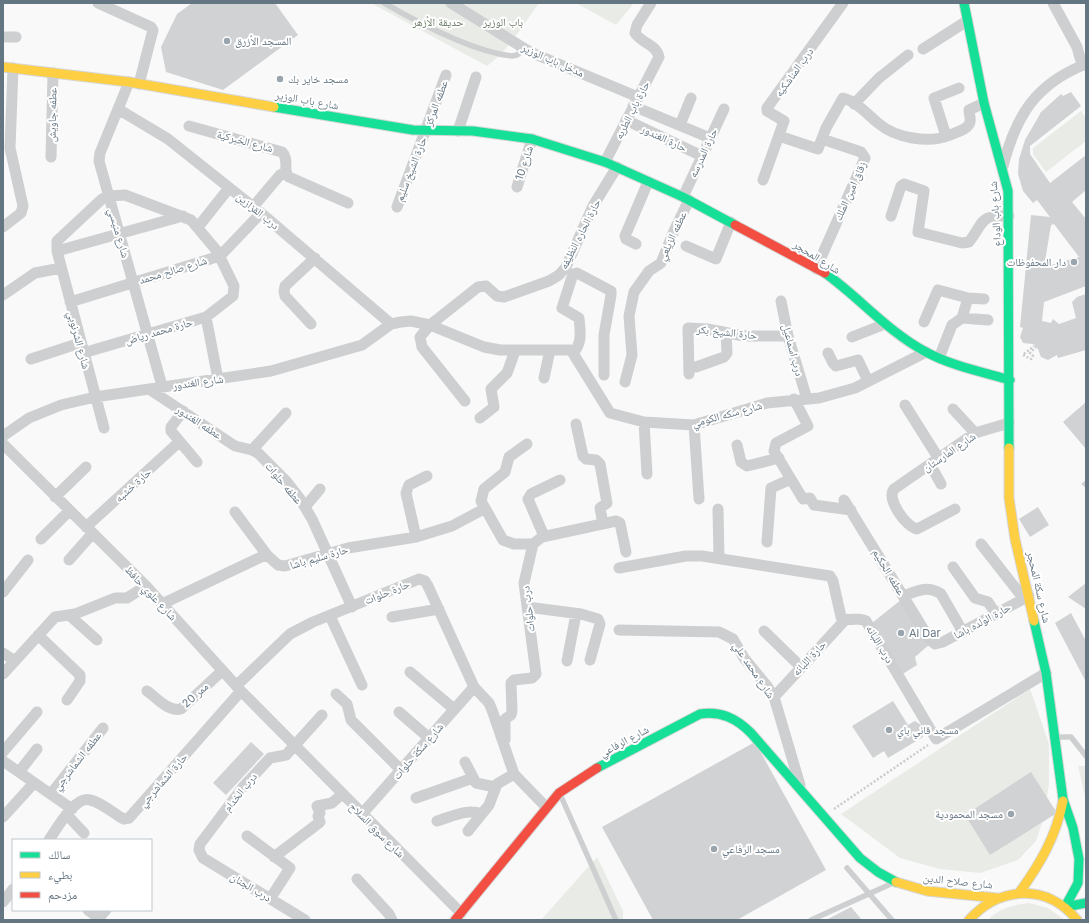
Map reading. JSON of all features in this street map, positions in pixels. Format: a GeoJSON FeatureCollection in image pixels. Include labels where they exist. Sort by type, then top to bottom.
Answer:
{"type":"FeatureCollection","features":[{"type":"Feature","properties":{"kind":"street","name":"شارع منيسي"},"geometry":{"type":"LineString","coordinates":[[98,3],[151,27],[153,30],[134,83],[118,109],[100,153],[99,161],[162,386]]}},
{"type":"Feature","properties":{"kind":"street","name":"مدخل باب الوزير"},"geometry":{"type":"LineString","coordinates":[[451,3],[525,49],[636,101],[680,125],[710,138]]}},
{"type":"Feature","properties":{"kind":"street","name":"حارة باب الطربه"},"geometry":{"type":"LineString","coordinates":[[605,162],[659,57],[656,50],[635,33],[637,25],[651,3]]}},
{"type":"Feature","properties":{"kind":"street","name":"درب المناشكيه"},"geometry":{"type":"LineString","coordinates":[[779,136],[784,121],[768,111],[767,108],[842,3]]}},
{"type":"Feature","properties":{"kind":"street","name":"شارع باب الوداع"},"geometry":{"type":"LineString","coordinates":[[964,3],[984,103],[1008,191],[1010,380]]}},
{"type":"Feature","properties":{"kind":"street"},"geometry":{"type":"LineString","coordinates":[[1002,166],[1010,140],[1020,118],[1033,99],[1057,79],[1084,65],[1077,47],[1053,3]]}},
{"type":"Feature","properties":{"kind":"street"},"geometry":{"type":"LineString","coordinates":[[923,49],[967,21]]}},
{"type":"Feature","properties":{"kind":"street"},"geometry":{"type":"LineString","coordinates":[[3,37],[16,37]]}},
{"type":"Feature","properties":{"kind":"street"},"geometry":{"type":"LineString","coordinates":[[854,104],[879,78],[908,55]]}},
{"type":"Feature","properties":{"kind":"street","name":"شارع باب الوزير"},"geometry":{"type":"LineString","coordinates":[[8,67],[134,83],[426,131],[473,131],[532,139],[605,162]]}},
{"type":"Feature","properties":{"kind":"street"},"geometry":{"type":"LineString","coordinates":[[3,227],[21,213],[24,206],[10,148],[8,67]]}},
{"type":"Feature","properties":{"kind":"street","name":"عطفه جاويش"},"geometry":{"type":"LineString","coordinates":[[51,157],[53,73]]}},
{"type":"Feature","properties":{"kind":"street","name":"عطفه المركز"},"geometry":{"type":"LineString","coordinates":[[426,131],[446,75]]}},
{"type":"Feature","properties":{"kind":"street"},"geometry":{"type":"LineString","coordinates":[[458,131],[476,77]]}},
{"type":"Feature","properties":{"kind":"street"},"geometry":{"type":"LineString","coordinates":[[946,136],[934,98],[959,88]]}},
{"type":"Feature","properties":{"kind":"street"},"geometry":{"type":"LineString","coordinates":[[680,125],[691,98]]}},
{"type":"Feature","properties":{"kind":"street"},"geometry":{"type":"LineString","coordinates":[[763,180],[779,136],[818,149],[841,100],[845,99],[854,104],[878,124],[898,135],[919,139],[946,136],[968,126],[970,122],[969,110],[984,103]]}},
{"type":"Feature","properties":{"kind":"street","name":"درب القزازين"},"geometry":{"type":"LineString","coordinates":[[118,109],[168,139],[315,258],[391,324]]}},
{"type":"Feature","properties":{"kind":"street","name":"حارة المدرسه"},"geometry":{"type":"LineString","coordinates":[[686,199],[702,156],[724,109]]}},
{"type":"Feature","properties":{"kind":"street","name":"حارة الغندور"},"geometry":{"type":"LineString","coordinates":[[626,120],[702,156]]}},
{"type":"Feature","properties":{"kind":"street","name":"شارع الخبركية"},"geometry":{"type":"LineString","coordinates":[[189,126],[282,152],[286,158],[286,172]]}},
{"type":"Feature","properties":{"kind":"street","name":"حارة الشيخ سليم"},"geometry":{"type":"LineString","coordinates":[[397,207],[426,131]]}},
{"type":"Feature","properties":{"kind":"street","name":"شارع 10"},"geometry":{"type":"LineString","coordinates":[[517,186],[532,139]]}},
{"type":"Feature","properties":{"kind":"street","name":"زقاق امين الملك"},"geometry":{"type":"LineString","coordinates":[[816,269],[865,158],[861,152],[822,139]]}},
{"type":"Feature","properties":{"kind":"street","name":"شارع المحجر"},"geometry":{"type":"LineString","coordinates":[[605,162],[686,199],[816,269],[842,287],[885,324],[926,352],[939,358],[1010,380]]}},
{"type":"Feature","properties":{"kind":"street","name":"حارة الحاره النظيفه"},"geometry":{"type":"LineString","coordinates":[[430,325],[478,287],[486,286],[497,296],[504,297],[549,281],[558,275],[566,267],[593,206],[617,167]]}},
{"type":"Feature","properties":{"kind":"street"},"geometry":{"type":"LineString","coordinates":[[286,172],[289,177],[348,202]]}},
{"type":"Feature","properties":{"kind":"street","name":"شارع صالح محمد"},"geometry":{"type":"LineString","coordinates":[[70,302],[220,256],[257,210],[280,175],[286,172]]}},
{"type":"Feature","properties":{"kind":"street"},"geometry":{"type":"LineString","coordinates":[[636,244],[626,239],[625,236],[648,182]]}},
{"type":"Feature","properties":{"kind":"street"},"geometry":{"type":"LineString","coordinates":[[891,216],[901,186],[904,184],[924,190],[918,232],[962,243],[969,242],[983,221],[987,218],[1009,216]]}},
{"type":"Feature","properties":{"kind":"street"},"geometry":{"type":"LineString","coordinates":[[198,227],[229,188]]}},
{"type":"Feature","properties":{"kind":"street"},"geometry":{"type":"LineString","coordinates":[[183,216],[57,251],[56,244],[59,238],[102,199],[109,196],[125,195],[183,216],[198,227],[220,256]]}},
{"type":"Feature","properties":{"kind":"street","name":"عطفه الزيلعي"},"geometry":{"type":"LineString","coordinates":[[625,382],[632,355],[629,316],[634,292],[649,271],[661,263],[686,199]]}},
{"type":"Feature","properties":{"kind":"street"},"geometry":{"type":"LineString","coordinates":[[686,246],[716,259],[730,222]]}},
{"type":"Feature","properties":{"kind":"street","name":"شارع الشرنوبي"},"geometry":{"type":"LineString","coordinates":[[57,251],[104,428]]}},
{"type":"Feature","properties":{"kind":"street","name":"حارة محمد رياض"},"geometry":{"type":"LineString","coordinates":[[31,359],[148,334],[206,317],[230,299],[234,293],[234,286],[220,256]]}},
{"type":"Feature","properties":{"kind":"street"},"geometry":{"type":"LineString","coordinates":[[311,324],[286,296],[284,290],[285,286],[315,258]]}},
{"type":"Feature","properties":{"kind":"street"},"geometry":{"type":"LineString","coordinates":[[7,292],[35,273],[61,268]]}},
{"type":"Feature","properties":{"kind":"street"},"geometry":{"type":"LineString","coordinates":[[391,324],[411,321],[430,325],[484,347],[515,350],[565,349],[573,352],[577,349],[581,337],[579,318],[562,308],[573,274],[577,273],[611,290],[612,295],[604,335],[604,375]]}},
{"type":"Feature","properties":{"kind":"street"},"geometry":{"type":"LineString","coordinates":[[924,322],[938,290],[968,298],[984,299]]}},
{"type":"Feature","properties":{"kind":"street"},"geometry":{"type":"LineString","coordinates":[[939,358],[952,325],[962,318],[968,298]]}},
{"type":"Feature","properties":{"kind":"street","name":"درب اسماعيل"},"geometry":{"type":"LineString","coordinates":[[781,301],[788,336],[807,399]]}},
{"type":"Feature","properties":{"kind":"street"},"geometry":{"type":"LineString","coordinates":[[206,317],[218,379]]}},
{"type":"Feature","properties":{"kind":"street"},"geometry":{"type":"LineString","coordinates":[[962,318],[988,320]]}},
{"type":"Feature","properties":{"kind":"street","name":"شارع الغندور"},"geometry":{"type":"LineString","coordinates":[[3,436],[29,418],[61,405],[95,397],[162,386],[271,371],[362,345],[391,324]]}},
{"type":"Feature","properties":{"kind":"street"},"geometry":{"type":"LineString","coordinates":[[852,337],[885,324]]}},
{"type":"Feature","properties":{"kind":"street"},"geometry":{"type":"LineString","coordinates":[[430,325],[420,337],[420,343],[465,401]]}},
{"type":"Feature","properties":{"kind":"street","name":"حارة الشيخ بكر"},"geometry":{"type":"LineString","coordinates":[[726,332],[726,353],[724,357],[692,371],[688,329],[726,332],[744,336],[788,336]]}},
{"type":"Feature","properties":{"kind":"street"},"geometry":{"type":"LineString","coordinates":[[480,418],[494,407],[491,389],[507,373],[515,350]]}},
{"type":"Feature","properties":{"kind":"street"},"geometry":{"type":"LineString","coordinates":[[544,378],[550,350]]}},
{"type":"Feature","properties":{"kind":"street","name":"شارع سكه الكومي"},"geometry":{"type":"LineString","coordinates":[[573,352],[610,413],[644,422],[694,425],[767,403],[794,399],[807,399],[855,388],[926,352]]}},
{"type":"Feature","properties":{"kind":"street"},"geometry":{"type":"LineString","coordinates":[[828,353],[836,366],[858,360],[868,381]]}},
{"type":"Feature","properties":{"kind":"street","name":"شارع سكة المحجر"},"geometry":{"type":"LineString","coordinates":[[1010,380],[1009,498],[1026,598],[1046,673],[1063,799],[1068,812],[1080,864],[1079,880],[1074,894],[1065,907]]}},
{"type":"Feature","properties":{"kind":"street","name":"عطفه الغندور"},"geometry":{"type":"LineString","coordinates":[[149,389],[235,446],[252,450]]}},
{"type":"Feature","properties":{"kind":"street"},"geometry":{"type":"LineString","coordinates":[[794,399],[808,426],[776,443],[774,451],[803,499],[810,498],[814,505],[851,510]]}},
{"type":"Feature","properties":{"kind":"street"},"geometry":{"type":"LineString","coordinates":[[906,405],[934,462],[941,484]]}},
{"type":"Feature","properties":{"kind":"street"},"geometry":{"type":"LineString","coordinates":[[953,409],[976,433]]}},
{"type":"Feature","properties":{"kind":"street"},"geometry":{"type":"LineString","coordinates":[[182,411],[170,429],[196,462]]}},
{"type":"Feature","properties":{"kind":"street"},"geometry":{"type":"LineString","coordinates":[[252,450],[286,413]]}},
{"type":"Feature","properties":{"kind":"street"},"geometry":{"type":"LineString","coordinates":[[644,422],[647,474]]}},
{"type":"Feature","properties":{"kind":"street","name":"شارع المارستان"},"geometry":{"type":"LineString","coordinates":[[955,509],[918,529],[914,529],[907,524],[892,500],[891,494],[894,489],[976,433],[1009,423]]}},
{"type":"Feature","properties":{"kind":"street"},"geometry":{"type":"LineString","coordinates":[[576,424],[583,456],[586,459],[596,460],[600,464],[607,503],[600,508],[603,524]]}},
{"type":"Feature","properties":{"kind":"street"},"geometry":{"type":"LineString","coordinates":[[694,425],[699,499]]}},
{"type":"Feature","properties":{"kind":"street","name":"حارة خشبه"},"geometry":{"type":"LineString","coordinates":[[69,560],[89,531],[180,442]]}},
{"type":"Feature","properties":{"kind":"street","name":"شارع علوي حافظ"},"geometry":{"type":"LineString","coordinates":[[3,444],[146,586],[238,689],[295,746]]}},
{"type":"Feature","properties":{"kind":"street"},"geometry":{"type":"LineString","coordinates":[[527,444],[509,457],[504,474],[484,489],[481,501],[484,509],[503,540],[514,544],[534,544],[544,536],[616,521],[620,523],[626,552]]}},
{"type":"Feature","properties":{"kind":"street"},"geometry":{"type":"LineString","coordinates":[[737,445],[741,462],[747,466],[779,458]]}},
{"type":"Feature","properties":{"kind":"street","name":"عطفه حلوات"},"geometry":{"type":"LineString","coordinates":[[252,450],[258,453],[286,481],[305,507],[352,607]]}},
{"type":"Feature","properties":{"kind":"street"},"geometry":{"type":"LineString","coordinates":[[55,496],[86,467]]}},
{"type":"Feature","properties":{"kind":"street"},"geometry":{"type":"LineString","coordinates":[[416,537],[406,493],[409,485],[427,476]]}},
{"type":"Feature","properties":{"kind":"street"},"geometry":{"type":"LineString","coordinates":[[767,542],[771,488],[791,479]]}},
{"type":"Feature","properties":{"kind":"street"},"geometry":{"type":"LineString","coordinates":[[544,536],[528,499],[531,494],[560,480]]}},
{"type":"Feature","properties":{"kind":"street"},"geometry":{"type":"LineString","coordinates":[[305,507],[320,488]]}},
{"type":"Feature","properties":{"kind":"street","name":"عطفه الحكيم"},"geometry":{"type":"LineString","coordinates":[[844,500],[930,640],[935,644]]}},
{"type":"Feature","properties":{"kind":"street","name":"حارة سليم باشا"},"geometry":{"type":"LineString","coordinates":[[267,555],[282,567],[348,548],[416,537],[452,526],[484,509]]}},
{"type":"Feature","properties":{"kind":"street"},"geometry":{"type":"LineString","coordinates":[[718,509],[719,558]]}},
{"type":"Feature","properties":{"kind":"street"},"geometry":{"type":"LineString","coordinates":[[42,539],[69,511]]}},
{"type":"Feature","properties":{"kind":"street"},"geometry":{"type":"LineString","coordinates":[[162,604],[267,555],[236,512]]}},
{"type":"Feature","properties":{"kind":"street","name":"درب حلوات"},"geometry":{"type":"LineString","coordinates":[[505,749],[505,719],[511,715],[512,711],[511,683],[514,680],[532,678],[536,674],[524,583],[534,544]]}},
{"type":"Feature","properties":{"kind":"street"},"geometry":{"type":"LineString","coordinates":[[981,544],[1026,598]]}},
{"type":"Feature","properties":{"kind":"street"},"geometry":{"type":"LineString","coordinates":[[619,568],[686,556],[719,558],[828,575],[833,581],[841,617],[845,620]]}},
{"type":"Feature","properties":{"kind":"street"},"geometry":{"type":"LineString","coordinates":[[3,592],[28,560]]}},
{"type":"Feature","properties":{"kind":"street"},"geometry":{"type":"LineString","coordinates":[[953,567],[975,598],[988,602],[996,614]]}},
{"type":"Feature","properties":{"kind":"street","name":"حارة حلوات"},"geometry":{"type":"LineString","coordinates":[[238,689],[290,634],[419,579],[427,583],[474,687],[489,703],[514,774]]}},
{"type":"Feature","properties":{"kind":"street"},"geometry":{"type":"LineString","coordinates":[[3,674],[55,617],[69,615],[115,598],[127,598],[146,586]]}},
{"type":"Feature","properties":{"kind":"street"},"geometry":{"type":"LineString","coordinates":[[904,596],[924,588],[936,591],[940,594],[963,632]]}},
{"type":"Feature","properties":{"kind":"street","name":"حارة الولده باشا"},"geometry":{"type":"LineString","coordinates":[[935,644],[943,642],[963,632],[1026,598]]}},
{"type":"Feature","properties":{"kind":"street"},"geometry":{"type":"LineString","coordinates":[[527,607],[592,617],[599,621],[590,660]]}},
{"type":"Feature","properties":{"kind":"street"},"geometry":{"type":"LineString","coordinates":[[392,617],[439,609]]}},
{"type":"Feature","properties":{"kind":"street"},"geometry":{"type":"LineString","coordinates":[[567,661],[576,614]]}},
{"type":"Feature","properties":{"kind":"street"},"geometry":{"type":"LineString","coordinates":[[69,615],[97,640]]}},
{"type":"Feature","properties":{"kind":"street"},"geometry":{"type":"LineString","coordinates":[[330,616],[362,685]]}},
{"type":"Feature","properties":{"kind":"street","name":"درب اللبانه"},"geometry":{"type":"LineString","coordinates":[[845,620],[862,618],[866,621],[936,739]]}},
{"type":"Feature","properties":{"kind":"street","name":"حارة اللبانه"},"geometry":{"type":"LineString","coordinates":[[774,697],[845,620]]}},
{"type":"Feature","properties":{"kind":"street","name":"شارع محمد علي"},"geometry":{"type":"LineString","coordinates":[[619,630],[719,632],[727,635],[738,645],[744,658],[774,697],[801,789]]}},
{"type":"Feature","properties":{"kind":"street"},"geometry":{"type":"LineString","coordinates":[[764,631],[801,667]]}},
{"type":"Feature","properties":{"kind":"street"},"geometry":{"type":"LineString","coordinates":[[38,635],[80,674],[80,680],[67,700]]}},
{"type":"Feature","properties":{"kind":"street"},"geometry":{"type":"LineString","coordinates":[[3,653],[15,661]]}},
{"type":"Feature","properties":{"kind":"street","name":"ممر 20"},"geometry":{"type":"LineString","coordinates":[[147,691],[168,708],[177,710],[181,709],[222,671]]}},
{"type":"Feature","properties":{"kind":"street"},"geometry":{"type":"LineString","coordinates":[[410,672],[454,709]]}},
{"type":"Feature","properties":{"kind":"street"},"geometry":{"type":"LineString","coordinates":[[936,739],[1046,673]]}},
{"type":"Feature","properties":{"kind":"street","name":"شارع سكة حلوات"},"geometry":{"type":"LineString","coordinates":[[362,814],[474,687]]}},
{"type":"Feature","properties":{"kind":"street","name":"حارة الشماشرجي"},"geometry":{"type":"LineString","coordinates":[[69,812],[80,800],[85,799],[91,800],[124,819],[129,818],[238,689]]}},
{"type":"Feature","properties":{"kind":"street"},"geometry":{"type":"LineString","coordinates":[[336,694],[347,704],[351,720],[401,770]]}},
{"type":"Feature","properties":{"kind":"street"},"geometry":{"type":"LineString","coordinates":[[3,752],[37,712]]}},
{"type":"Feature","properties":{"kind":"street"},"geometry":{"type":"LineString","coordinates":[[399,712],[429,738]]}},
{"type":"Feature","properties":{"kind":"street","name":"شارع الرفاعي"},"geometry":{"type":"LineString","coordinates":[[458,916],[559,792],[574,781],[700,714],[712,712],[734,718],[748,731],[824,816]]}},
{"type":"Feature","properties":{"kind":"street","name":"درب الخدام"},"geometry":{"type":"LineString","coordinates":[[199,853],[200,844],[243,787],[270,758],[286,755],[322,714]]}},
{"type":"Feature","properties":{"kind":"street","name":"عطفه الشماشرجي"},"geometry":{"type":"LineString","coordinates":[[51,794],[103,728]]}},
{"type":"Feature","properties":{"kind":"street","name":"شارع سوق السلاح"},"geometry":{"type":"LineString","coordinates":[[295,746],[362,814],[458,916]]}},
{"type":"Feature","properties":{"kind":"street"},"geometry":{"type":"LineString","coordinates":[[19,772],[37,749]]}},
{"type":"Feature","properties":{"kind":"street"},"geometry":{"type":"LineString","coordinates":[[3,761],[51,794],[69,812],[84,833]]}},
{"type":"Feature","properties":{"kind":"street"},"geometry":{"type":"LineString","coordinates":[[465,762],[473,778],[478,784],[495,787]]}},
{"type":"Feature","properties":{"kind":"street"},"geometry":{"type":"LineString","coordinates":[[468,831],[491,802],[495,787],[499,782],[514,774],[546,807]]}},
{"type":"Feature","properties":{"kind":"street"},"geometry":{"type":"LineString","coordinates":[[416,798],[473,778]]}},
{"type":"Feature","properties":{"kind":"street"},"geometry":{"type":"LineString","coordinates":[[3,817],[34,783]]}},
{"type":"Feature","properties":{"kind":"street"},"geometry":{"type":"LineString","coordinates":[[274,857],[320,822],[318,816],[320,813],[317,806],[332,803],[342,794]]}},
{"type":"Feature","properties":{"kind":"street","name":"شارع سكة المحجر"},"geometry":{"type":"LineString","coordinates":[[1020,893],[1051,846],[1057,832],[1063,799]]}},
{"type":"Feature","properties":{"kind":"street"},"geometry":{"type":"LineString","coordinates":[[50,839],[69,812]]}},
{"type":"Feature","properties":{"kind":"street"},"geometry":{"type":"LineString","coordinates":[[438,821],[466,812],[477,812],[482,814]]}},
{"type":"Feature","properties":{"kind":"street","name":"شارع صلاح الدين"},"geometry":{"type":"LineString","coordinates":[[824,816],[847,846],[866,864],[896,882],[911,888],[997,898]]}},
{"type":"Feature","properties":{"kind":"street"},"geometry":{"type":"LineString","coordinates":[[248,836],[288,866],[290,870],[270,899]]}},
{"type":"Feature","properties":{"kind":"street","name":"درب الجنان"},"geometry":{"type":"LineString","coordinates":[[199,853],[203,858],[305,920]]}},
{"type":"Feature","properties":{"kind":"street"},"geometry":{"type":"LineString","coordinates":[[357,880],[389,914],[392,920]]}},
{"type":"Feature","properties":{"kind":"street"},"geometry":{"type":"LineString","coordinates":[[969,920],[983,906],[997,898],[1020,893],[1041,895],[1051,898],[1065,907],[1077,920]]}},
{"type":"Feature","properties":{"kind":"street"},"geometry":{"type":"LineString","coordinates":[[1065,907],[1086,903]]}},
{"type":"Feature","properties":{"kind":"street"},"geometry":{"type":"LineString","coordinates":[[90,911],[101,916]]}},
{"type":"Feature","properties":{"kind":"lane"},"geometry":{"type":"LineString","coordinates":[[384,3],[429,27],[477,47],[512,56],[517,55],[525,49]]}},
{"type":"Feature","properties":{"kind":"lane"},"geometry":{"type":"LineString","coordinates":[[1055,737],[1070,737],[1086,756]]}},
{"type":"Feature","properties":{"kind":"lane"},"geometry":{"type":"LineString","coordinates":[[559,792],[616,920]]}},
{"type":"Feature","properties":{"kind":"lane"},"geometry":{"type":"LineString","coordinates":[[847,868],[892,920]]}},
{"type":"Feature","properties":{"kind":"lane"},"geometry":{"type":"LineString","coordinates":[[811,920],[868,893],[896,882]]}},
{"type":"Feature","properties":{"kind":"path"},"geometry":{"type":"LineString","coordinates":[[1027,352],[1035,346],[1030,353],[1033,356],[1031,359],[1028,357]]}},
{"type":"Feature","properties":{"kind":"path"},"geometry":{"type":"LineString","coordinates":[[824,816],[936,739]]}},
{"type":"Feature","properties":{"kind":"green space"},"geometry":{"type":"Polygon","coordinates":[[[371,3],[539,3],[509,45],[487,66],[371,3]]]}},
{"type":"Feature","properties":{"kind":"green space"},"geometry":{"type":"Polygon","coordinates":[[[576,3],[634,3],[616,25],[576,3]]]}},
{"type":"Feature","properties":{"kind":"green space"},"geometry":{"type":"Polygon","coordinates":[[[1081,111],[1086,118],[1086,141],[1046,172],[1033,154],[1033,148],[1081,111]]]}},
{"type":"Feature","properties":{"kind":"green space"},"geometry":{"type":"Polygon","coordinates":[[[1030,689],[1049,744],[1049,783],[1045,813],[1036,841],[1018,860],[980,873],[940,869],[900,858],[841,814],[1030,689]]]}},
{"type":"Feature","properties":{"kind":"green space"},"geometry":{"type":"Polygon","coordinates":[[[1078,766],[1086,766],[1086,801],[1078,766]]]}},
{"type":"Feature","properties":{"kind":"green space"},"geometry":{"type":"Polygon","coordinates":[[[597,857],[623,911],[623,920],[541,920],[597,857]]]}},
{"type":"Feature","properties":{"kind":"green space"},"geometry":{"type":"Polygon","coordinates":[[[1029,903],[1048,908],[1065,920],[988,920],[1002,910],[1029,903]]]}},
{"type":"Feature","properties":{"kind":"building","name":"المسجد الأزرق"},"geometry":{"type":"Polygon","coordinates":[[[192,3],[275,3],[298,35],[223,90],[166,72],[161,47],[177,14],[192,3]]]}},
{"type":"Feature","properties":{"kind":"building","name":"دار المحفوظات"},"geometry":{"type":"Polygon","coordinates":[[[1071,92],[1081,106],[1030,146],[1030,154],[1050,183],[1086,155],[1086,190],[1072,202],[1086,219],[1086,286],[1044,302],[1042,321],[1051,323],[1053,319],[1059,324],[1076,318],[1072,302],[1077,297],[1086,294],[1086,350],[1058,358],[1057,355],[1048,360],[1041,357],[1038,349],[1033,344],[1023,343],[1020,337],[1023,328],[1020,327],[1031,215],[1050,217],[1037,200],[1033,203],[1023,191],[1018,174],[1019,159],[1025,140],[1040,113],[1061,94],[1063,96],[1071,92]],[[1054,224],[1051,225],[1044,267],[1079,257],[1054,224]]]}},
{"type":"Feature","properties":{"kind":"building"},"geometry":{"type":"Polygon","coordinates":[[[1086,402],[1086,449],[1063,422],[1086,402]]]}},
{"type":"Feature","properties":{"kind":"building"},"geometry":{"type":"Polygon","coordinates":[[[1086,480],[1086,488],[1081,484],[1086,480]]]}},
{"type":"Feature","properties":{"kind":"building"},"geometry":{"type":"Polygon","coordinates":[[[1038,507],[1049,525],[1030,537],[1019,519],[1038,507]]]}},
{"type":"Feature","properties":{"kind":"building"},"geometry":{"type":"Polygon","coordinates":[[[1086,583],[1086,609],[1068,597],[1086,583]]]}},
{"type":"Feature","properties":{"kind":"building","name":"Al Dar"},"geometry":{"type":"Polygon","coordinates":[[[902,599],[930,644],[915,657],[917,665],[901,675],[872,623],[902,599]]]}},
{"type":"Feature","properties":{"kind":"building"},"geometry":{"type":"Polygon","coordinates":[[[1071,613],[1086,641],[1086,682],[1055,623],[1071,613]]]}},
{"type":"Feature","properties":{"kind":"building","name":"مسجد قاني باي"},"geometry":{"type":"Polygon","coordinates":[[[893,701],[908,725],[915,721],[924,727],[923,737],[888,758],[884,751],[873,758],[852,726],[893,701]]]}},
{"type":"Feature","properties":{"kind":"building"},"geometry":{"type":"Polygon","coordinates":[[[251,742],[264,754],[226,795],[213,783],[251,742]]]}},
{"type":"Feature","properties":{"kind":"building","name":"مسجد الرفاعي"},"geometry":{"type":"Polygon","coordinates":[[[755,742],[826,870],[737,920],[653,920],[602,827],[755,742]]]}},
{"type":"Feature","properties":{"kind":"building","name":"مسجد المحمودية"},"geometry":{"type":"Polygon","coordinates":[[[1031,772],[1057,813],[990,855],[965,815],[1031,772]]]}},
{"type":"Feature","properties":{"kind":"building"},"geometry":{"type":"Polygon","coordinates":[[[851,907],[862,920],[826,920],[851,907]]]}},
{"type":"Feature","properties":{"kind":"traffic: fast"},"geometry":{"type":"LineString","coordinates":[[964,3],[984,103],[1008,191],[1009,448]]}},
{"type":"Feature","properties":{"kind":"traffic: fast"},"geometry":{"type":"LineString","coordinates":[[274,107],[413,130],[473,131],[532,139],[605,162],[683,197],[735,225]]}},
{"type":"Feature","properties":{"kind":"traffic: fast"},"geometry":{"type":"LineString","coordinates":[[825,273],[899,335],[912,344],[936,357],[957,365],[1010,380]]}},
{"type":"Feature","properties":{"kind":"traffic: fast"},"geometry":{"type":"LineString","coordinates":[[1034,621],[1046,673],[1063,799],[1073,828],[1079,859],[1078,883],[1065,907]]}},
{"type":"Feature","properties":{"kind":"traffic: fast"},"geometry":{"type":"LineString","coordinates":[[597,768],[700,714],[708,713],[728,717],[740,723],[751,733],[860,858],[878,872],[896,882]]}},
{"type":"Feature","properties":{"kind":"traffic: fast"},"geometry":{"type":"LineString","coordinates":[[1065,907],[1086,903]]}},
{"type":"Feature","properties":{"kind":"traffic: slow"},"geometry":{"type":"LineString","coordinates":[[3,67],[129,82],[274,107]]}},
{"type":"Feature","properties":{"kind":"traffic: slow"},"geometry":{"type":"LineString","coordinates":[[1009,448],[1009,498],[1015,539],[1034,621]]}},
{"type":"Feature","properties":{"kind":"traffic: slow"},"geometry":{"type":"LineString","coordinates":[[1019,893],[1034,871],[1052,838],[1063,801]]}},
{"type":"Feature","properties":{"kind":"traffic: slow"},"geometry":{"type":"LineString","coordinates":[[896,882],[927,891],[997,898]]}},
{"type":"Feature","properties":{"kind":"traffic: slow"},"geometry":{"type":"LineString","coordinates":[[969,920],[994,900],[1008,895],[1023,893],[1038,895],[1052,900],[1065,908],[1077,920]]}},
{"type":"Feature","properties":{"kind":"traffic: jam"},"geometry":{"type":"LineString","coordinates":[[735,225],[825,273]]}},
{"type":"Feature","properties":{"kind":"traffic: jam"},"geometry":{"type":"LineString","coordinates":[[455,920],[559,793],[597,768]]}},
{"type":"Feature","properties":{"kind":"place","name":"المسجد الأزرق"},"geometry":{"type":"Point","coordinates":[227,41]}},
{"type":"Feature","properties":{"kind":"place","name":"مسجد خاير بك"},"geometry":{"type":"Point","coordinates":[280,79]}},
{"type":"Feature","properties":{"kind":"place","name":"دار المحفوظات"},"geometry":{"type":"Point","coordinates":[1074,262]}},
{"type":"Feature","properties":{"kind":"place","name":"Al Dar"},"geometry":{"type":"Point","coordinates":[901,633]}},
{"type":"Feature","properties":{"kind":"place","name":"مسجد قاني باي"},"geometry":{"type":"Point","coordinates":[889,730]}},
{"type":"Feature","properties":{"kind":"place","name":"مسجد المحمودية"},"geometry":{"type":"Point","coordinates":[1011,814]}},
{"type":"Feature","properties":{"kind":"place","name":"مسجد الرفاعي"},"geometry":{"type":"Point","coordinates":[714,849]}},
{"type":"Feature","properties":{"kind":"park label","name":"حديقة الأزهر"},"geometry":{"type":"Point","coordinates":[438,22]}},
{"type":"Feature","properties":{"kind":"park label","name":"باب الوزير"},"geometry":{"type":"Point","coordinates":[503,22]}}]}
